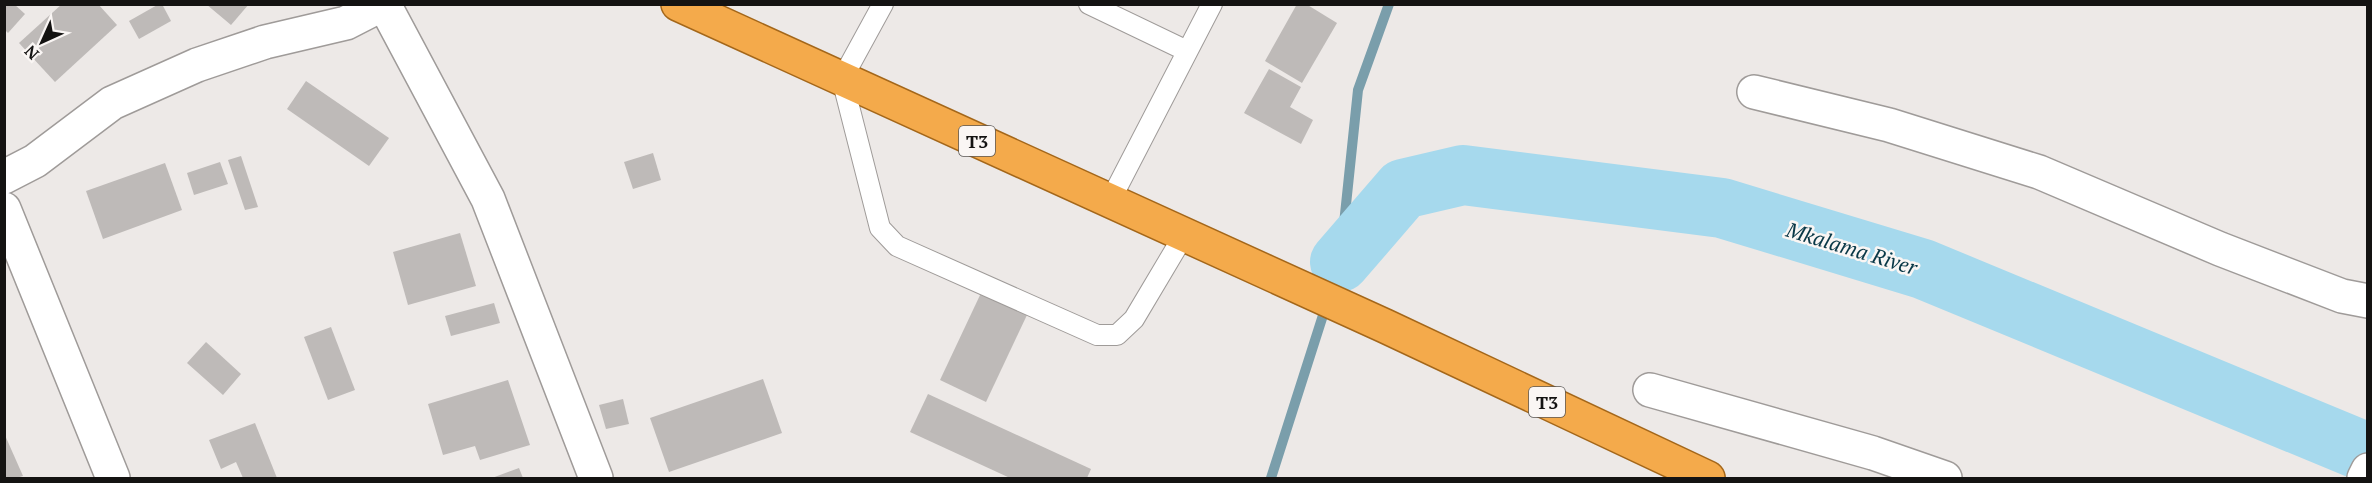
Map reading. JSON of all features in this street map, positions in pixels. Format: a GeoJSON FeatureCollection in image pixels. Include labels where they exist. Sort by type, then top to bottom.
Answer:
{"type":"FeatureCollection","features":[{"type":"Feature","properties":{"kind":"highway","name":"T3"},"geometry":{"type":"LineString","coordinates":[[678,4],[1385,326],[1708,478]]}},
{"type":"Feature","properties":{"kind":"street"},"geometry":{"type":"LineString","coordinates":[[4,177],[35,161],[112,103],[197,65],[265,42],[346,23],[384,4],[488,199],[596,478]]}},
{"type":"Feature","properties":{"kind":"street"},"geometry":{"type":"LineString","coordinates":[[1754,92],[1889,125],[2039,172],[2220,249],[2342,296],[2367,301]]}},
{"type":"Feature","properties":{"kind":"street"},"geometry":{"type":"LineString","coordinates":[[4,210],[113,478]]}},
{"type":"Feature","properties":{"kind":"street"},"geometry":{"type":"LineString","coordinates":[[1650,390],[1873,453],[1945,478]]}},
{"type":"Feature","properties":{"kind":"street"},"geometry":{"type":"LineString","coordinates":[[2364,478],[2367,470]]}},
{"type":"Feature","properties":{"kind":"lane"},"geometry":{"type":"LineString","coordinates":[[884,4],[842,79],[880,228],[897,246],[1097,334],[1117,334],[1134,319],[1184,235]]}},
{"type":"Feature","properties":{"kind":"lane"},"geometry":{"type":"LineString","coordinates":[[1089,4],[1187,51]]}},
{"type":"Feature","properties":{"kind":"lane"},"geometry":{"type":"LineString","coordinates":[[1110,201],[1212,4]]}},
{"type":"Feature","properties":{"kind":"building"},"geometry":{"type":"Polygon","coordinates":[[[4,4],[14,4],[25,14],[8,33],[4,29],[4,4]]]}},
{"type":"Feature","properties":{"kind":"building"},"geometry":{"type":"Polygon","coordinates":[[[62,4],[98,4],[117,25],[55,82],[19,43],[62,4]]]}},
{"type":"Feature","properties":{"kind":"building"},"geometry":{"type":"Polygon","coordinates":[[[162,4],[171,21],[139,39],[129,21],[162,4]]]}},
{"type":"Feature","properties":{"kind":"building"},"geometry":{"type":"Polygon","coordinates":[[[206,4],[249,4],[231,25],[206,4]]]}},
{"type":"Feature","properties":{"kind":"building"},"geometry":{"type":"Polygon","coordinates":[[[1297,4],[1306,4],[1337,23],[1302,83],[1265,61],[1297,4]]]}},
{"type":"Feature","properties":{"kind":"building"},"geometry":{"type":"Polygon","coordinates":[[[1269,69],[1301,87],[1290,107],[1313,120],[1301,144],[1244,113],[1269,69]]]}},
{"type":"Feature","properties":{"kind":"building"},"geometry":{"type":"Polygon","coordinates":[[[306,81],[389,138],[369,166],[287,109],[306,81]]]}},
{"type":"Feature","properties":{"kind":"building"},"geometry":{"type":"Polygon","coordinates":[[[653,153],[661,180],[633,189],[624,162],[653,153]]]}},
{"type":"Feature","properties":{"kind":"building"},"geometry":{"type":"Polygon","coordinates":[[[241,156],[258,207],[245,210],[228,160],[241,156]]]}},
{"type":"Feature","properties":{"kind":"building"},"geometry":{"type":"Polygon","coordinates":[[[220,162],[228,184],[194,195],[187,173],[220,162]]]}},
{"type":"Feature","properties":{"kind":"building"},"geometry":{"type":"Polygon","coordinates":[[[165,163],[182,210],[103,239],[86,191],[165,163]]]}},
{"type":"Feature","properties":{"kind":"building"},"geometry":{"type":"Polygon","coordinates":[[[460,233],[476,286],[408,305],[393,252],[460,233]]]}},
{"type":"Feature","properties":{"kind":"building"},"geometry":{"type":"Polygon","coordinates":[[[981,293],[1027,315],[986,402],[940,380],[981,293]]]}},
{"type":"Feature","properties":{"kind":"building"},"geometry":{"type":"Polygon","coordinates":[[[494,303],[500,323],[451,336],[445,316],[494,303]]]}},
{"type":"Feature","properties":{"kind":"building"},"geometry":{"type":"Polygon","coordinates":[[[331,327],[355,390],[328,400],[304,337],[331,327]]]}},
{"type":"Feature","properties":{"kind":"building"},"geometry":{"type":"Polygon","coordinates":[[[206,342],[241,374],[223,395],[187,363],[206,342]]]}},
{"type":"Feature","properties":{"kind":"building"},"geometry":{"type":"Polygon","coordinates":[[[763,379],[782,433],[669,472],[650,418],[763,379]]]}},
{"type":"Feature","properties":{"kind":"building"},"geometry":{"type":"Polygon","coordinates":[[[508,380],[530,445],[480,460],[475,446],[443,455],[428,404],[508,380]]]}},
{"type":"Feature","properties":{"kind":"building"},"geometry":{"type":"Polygon","coordinates":[[[928,394],[1091,469],[1087,478],[1010,478],[910,432],[928,394]]]}},
{"type":"Feature","properties":{"kind":"building"},"geometry":{"type":"Polygon","coordinates":[[[623,399],[629,424],[606,429],[599,405],[623,399]]]}},
{"type":"Feature","properties":{"kind":"building"},"geometry":{"type":"Polygon","coordinates":[[[255,423],[277,478],[243,478],[236,462],[221,469],[209,440],[255,423]]]}},
{"type":"Feature","properties":{"kind":"building"},"geometry":{"type":"Polygon","coordinates":[[[4,433],[23,476],[4,478],[4,433]]]}},
{"type":"Feature","properties":{"kind":"building"},"geometry":{"type":"Polygon","coordinates":[[[519,468],[523,478],[492,478],[519,468]]]}},
{"type":"Feature","properties":{"kind":"waterway"},"geometry":{"type":"LineString","coordinates":[[1271,478],[1340,262],[1358,90],[1389,4]]}},
{"type":"Feature","properties":{"kind":"waterway","name":"Mkalama River"},"geometry":{"type":"LineString","coordinates":[[1340,262],[1403,189],[1463,175],[1722,208],[1923,269],[2368,453]]}}]}
